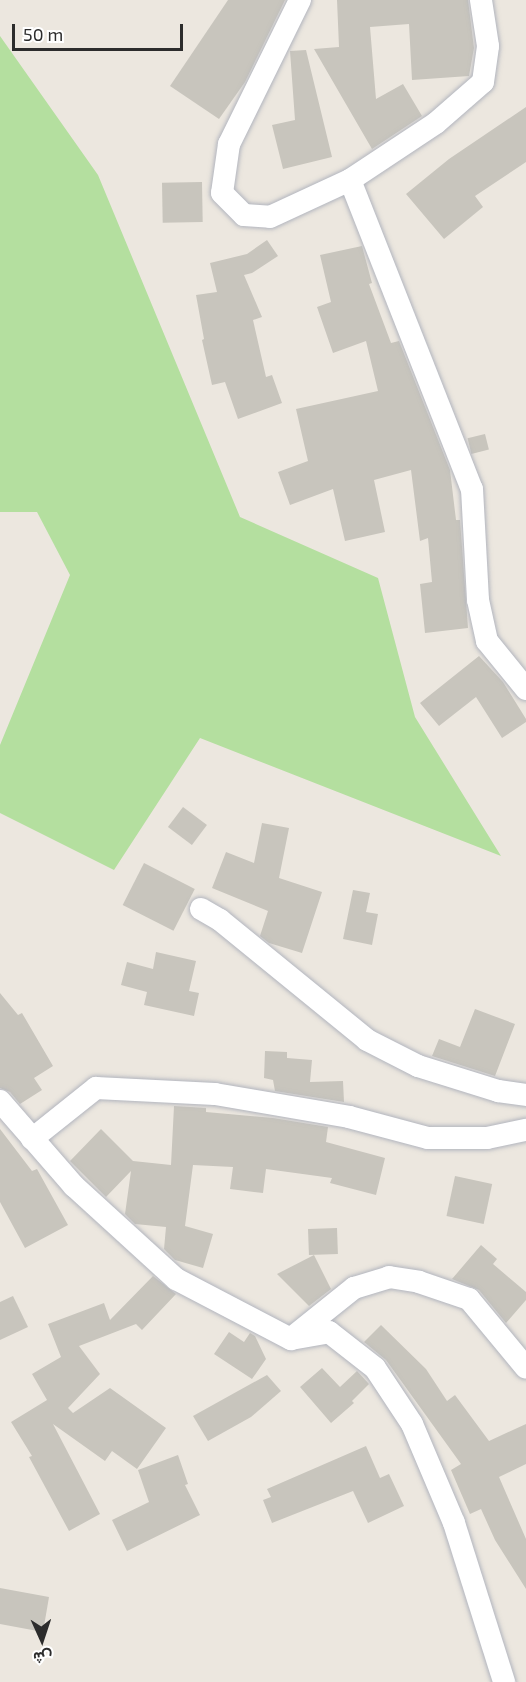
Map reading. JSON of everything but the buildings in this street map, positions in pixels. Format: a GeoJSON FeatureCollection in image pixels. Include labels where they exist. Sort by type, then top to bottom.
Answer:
{"type":"FeatureCollection","features":[{"type":"Feature","properties":{"kind":"street"},"geometry":{"type":"LineString","coordinates":[[300,0],[229,144],[222,193],[244,215],[270,217],[350,180],[436,123],[483,82],[488,46],[481,0]]}},
{"type":"Feature","properties":{"kind":"street"},"geometry":{"type":"LineString","coordinates":[[350,180],[472,489],[478,600],[487,641],[526,689]]}},
{"type":"Feature","properties":{"kind":"street"},"geometry":{"type":"LineString","coordinates":[[201,909],[220,920],[367,1040],[418,1066],[498,1091],[526,1095]]}},
{"type":"Feature","properties":{"kind":"street"},"geometry":{"type":"LineString","coordinates":[[32,1139],[96,1088],[215,1094],[349,1117],[428,1138],[487,1138],[526,1130]]}},
{"type":"Feature","properties":{"kind":"street"},"geometry":{"type":"LineString","coordinates":[[0,1101],[74,1186],[176,1279],[291,1339],[329,1332],[375,1368],[412,1424],[454,1523],[504,1682]]}},
{"type":"Feature","properties":{"kind":"street"},"geometry":{"type":"LineString","coordinates":[[291,1339],[354,1288],[389,1277],[419,1282],[469,1299],[526,1368]]}},
{"type":"Feature","properties":{"kind":"green space"},"geometry":{"type":"Polygon","coordinates":[[[0,36],[98,175],[240,517],[378,578],[415,717],[501,856],[200,738],[114,870],[0,813],[0,745],[70,575],[37,512],[0,512],[0,36]]]}}]}
